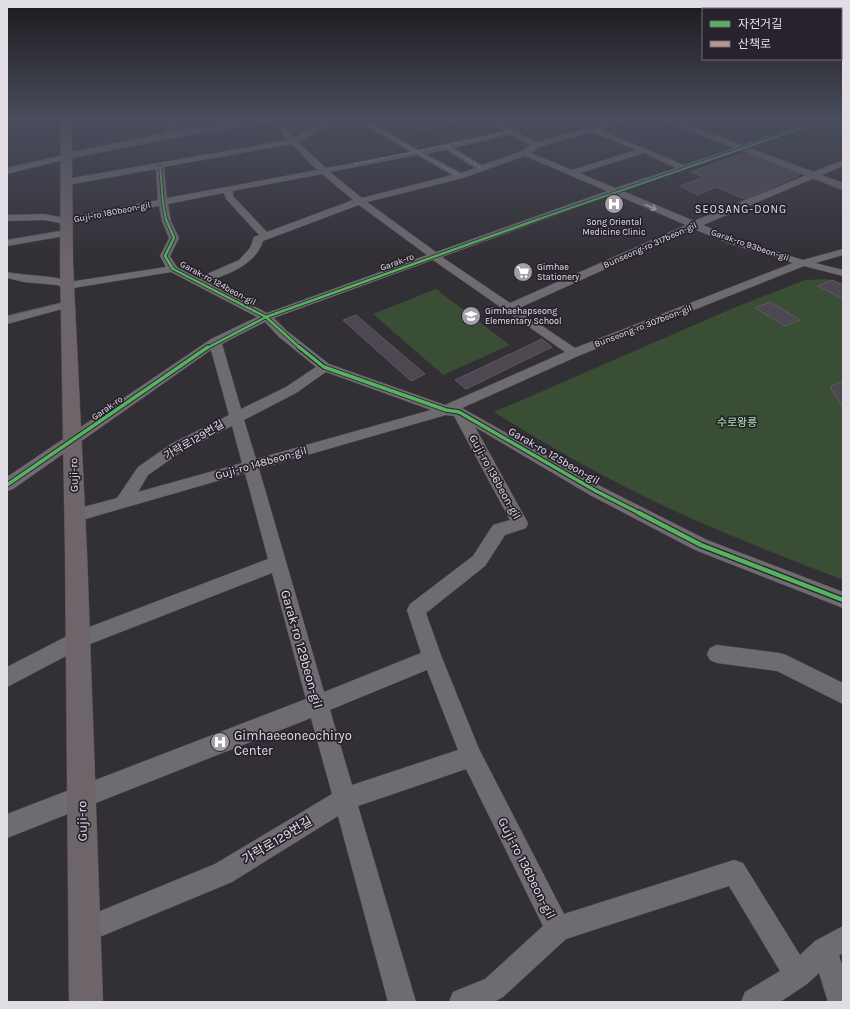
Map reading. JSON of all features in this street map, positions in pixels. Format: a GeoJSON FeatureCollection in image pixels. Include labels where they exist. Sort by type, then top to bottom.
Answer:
{"type":"FeatureCollection","features":[{"type":"Feature","properties":{"kind":"main road","name":"Guji-ro"},"geometry":{"type":"LineString","coordinates":[[68,167],[66,227],[75,516],[86,1002]]}},
{"type":"Feature","properties":{"kind":"main road"},"geometry":{"type":"LineString","coordinates":[[791,167],[843,187]]}},
{"type":"Feature","properties":{"kind":"street"},"geometry":{"type":"LineString","coordinates":[[7,170],[20,167]]}},
{"type":"Feature","properties":{"kind":"street"},"geometry":{"type":"LineString","coordinates":[[67,182],[154,167]]}},
{"type":"Feature","properties":{"kind":"street","name":"Garak-ro 124beon-gil"},"geometry":{"type":"LineString","coordinates":[[160,167],[162,202],[168,229],[174,238],[165,256],[174,269],[196,282],[266,317]]}},
{"type":"Feature","properties":{"kind":"street"},"geometry":{"type":"LineString","coordinates":[[321,167],[360,202],[435,257],[574,353]]}},
{"type":"Feature","properties":{"kind":"street","name":"Guji-ro 180beon-gil"},"geometry":{"type":"LineString","coordinates":[[7,243],[162,202],[339,167]]}},
{"type":"Feature","properties":{"kind":"street"},"geometry":{"type":"LineString","coordinates":[[444,167],[460,176]]}},
{"type":"Feature","properties":{"kind":"street","name":"Garak-ro 93beon-gil"},"geometry":{"type":"LineString","coordinates":[[558,167],[732,241],[804,264],[843,273]]}},
{"type":"Feature","properties":{"kind":"street"},"geometry":{"type":"LineString","coordinates":[[572,173],[591,167]]}},
{"type":"Feature","properties":{"kind":"street","name":"Bunseong-ro 317beon-gil"},"geometry":{"type":"LineString","coordinates":[[509,308],[694,225],[834,167]]}},
{"type":"Feature","properties":{"kind":"street"},"geometry":{"type":"LineString","coordinates":[[196,282],[244,262],[256,246],[258,239],[265,236],[360,202],[460,176],[481,168]]}},
{"type":"Feature","properties":{"kind":"street","name":"Garak-ro"},"geometry":{"type":"LineString","coordinates":[[7,485],[215,342],[266,317],[615,191],[684,168]]}},
{"type":"Feature","properties":{"kind":"street"},"geometry":{"type":"LineString","coordinates":[[228,189],[229,197],[265,236]]}},
{"type":"Feature","properties":{"kind":"street"},"geometry":{"type":"LineString","coordinates":[[7,218],[44,217],[66,227]]}},
{"type":"Feature","properties":{"kind":"street","name":"Bunseong-ro 307beon-gil"},"geometry":{"type":"LineString","coordinates":[[453,411],[574,353],[804,264],[843,252]]}},
{"type":"Feature","properties":{"kind":"street","name":"Garak-ro 124beon-gil"},"geometry":{"type":"LineString","coordinates":[[7,320],[68,295],[174,269]]}},
{"type":"Feature","properties":{"kind":"street"},"geometry":{"type":"LineString","coordinates":[[7,275],[24,279],[60,282],[68,295]]}},
{"type":"Feature","properties":{"kind":"street","name":"Garak-ro 125beon-gil"},"geometry":{"type":"LineString","coordinates":[[266,317],[283,334],[324,367],[453,411],[596,491],[701,545],[843,600]]}},
{"type":"Feature","properties":{"kind":"street","name":"Garak-ro 129beon-gil"},"geometry":{"type":"LineString","coordinates":[[215,342],[402,1002]]}},
{"type":"Feature","properties":{"kind":"street"},"geometry":{"type":"LineString","coordinates":[[236,417],[291,390],[324,367]]}},
{"type":"Feature","properties":{"kind":"street","name":"Guji-ro 148beon-gil"},"geometry":{"type":"LineString","coordinates":[[75,516],[250,466],[453,411]]}},
{"type":"Feature","properties":{"kind":"street","name":"Guji-ro 136beon-gil"},"geometry":{"type":"LineString","coordinates":[[453,411],[520,523],[499,530],[479,561],[416,610],[432,658],[471,756],[558,929],[734,872],[798,975]]}},
{"type":"Feature","properties":{"kind":"street","name":"가락로129번길"},"geometry":{"type":"LineString","coordinates":[[123,502],[143,471],[176,448],[236,417]]}},
{"type":"Feature","properties":{"kind":"street"},"geometry":{"type":"LineString","coordinates":[[7,678],[78,640],[278,563]]}},
{"type":"Feature","properties":{"kind":"street"},"geometry":{"type":"LineString","coordinates":[[717,654],[779,662],[843,694]]}},
{"type":"Feature","properties":{"kind":"street"},"geometry":{"type":"LineString","coordinates":[[7,826],[318,705],[432,658]]}},
{"type":"Feature","properties":{"kind":"street","name":"가락로129번길"},"geometry":{"type":"LineString","coordinates":[[85,930],[223,873],[344,799],[471,756]]}},
{"type":"Feature","properties":{"kind":"street"},"geometry":{"type":"LineString","coordinates":[[463,1002],[494,988],[558,929]]}},
{"type":"Feature","properties":{"kind":"street"},"geometry":{"type":"LineString","coordinates":[[754,1002],[798,975],[834,944]]}},
{"type":"Feature","properties":{"kind":"street"},"geometry":{"type":"LineString","coordinates":[[834,944],[842,1002]]}},
{"type":"Feature","properties":{"kind":"green space","name":"수로왕릉"},"geometry":{"type":"Polygon","coordinates":[[[827,279],[843,286],[843,580],[788,559],[644,497],[543,442],[494,412],[731,309],[805,280],[827,279]]]}},
{"type":"Feature","properties":{"kind":"green space"},"geometry":{"type":"Polygon","coordinates":[[[436,289],[510,345],[443,375],[373,314],[436,289]]]}},
{"type":"Feature","properties":{"kind":"building"},"geometry":{"type":"Polygon","coordinates":[[[704,167],[779,167],[800,175],[744,199],[716,187],[698,195],[680,186],[704,177],[691,172],[704,167]]]}},
{"type":"Feature","properties":{"kind":"building"},"geometry":{"type":"Polygon","coordinates":[[[832,280],[843,285],[843,299],[818,286],[832,280]]]}},
{"type":"Feature","properties":{"kind":"building"},"geometry":{"type":"Polygon","coordinates":[[[770,302],[800,320],[785,326],[755,308],[770,302]]]}},
{"type":"Feature","properties":{"kind":"building"},"geometry":{"type":"Polygon","coordinates":[[[356,315],[425,374],[411,381],[343,320],[356,315]]]}},
{"type":"Feature","properties":{"kind":"building"},"geometry":{"type":"Polygon","coordinates":[[[542,339],[552,347],[466,389],[455,380],[542,339]]]}},
{"type":"Feature","properties":{"kind":"building"},"geometry":{"type":"Polygon","coordinates":[[[843,381],[843,408],[832,391],[831,386],[843,381]]]}},
{"type":"Feature","properties":{"kind":"marked path"},"geometry":{"type":"LineString","coordinates":[[444,167],[460,176]]}},
{"type":"Feature","properties":{"kind":"cycle path"},"geometry":{"type":"LineString","coordinates":[[160,167],[164,212],[174,238],[165,256],[173,269],[266,317],[283,334],[324,367],[446,410],[459,412],[596,491],[701,545],[843,600]]}},
{"type":"Feature","properties":{"kind":"cycle path"},"geometry":{"type":"LineString","coordinates":[[7,485],[215,342],[266,317],[615,191],[686,167]]}},
{"type":"Feature","properties":{"kind":"place","name":"Song Oriental Medicine Clinic"},"geometry":{"type":"Point","coordinates":[614,204]}},
{"type":"Feature","properties":{"kind":"place","name":"Gimhae Stationery"},"geometry":{"type":"Point","coordinates":[523,272]}},
{"type":"Feature","properties":{"kind":"place","name":"Gimhaehapseong Elementary School"},"geometry":{"type":"Point","coordinates":[471,316]}},
{"type":"Feature","properties":{"kind":"place","name":"Gimhaeeoneochiryo Center"},"geometry":{"type":"Point","coordinates":[220,742]}},
{"type":"Feature","properties":{"kind":"district","name":"SEOSANG-DONG"},"geometry":{"type":"Point","coordinates":[741,209]}}]}
